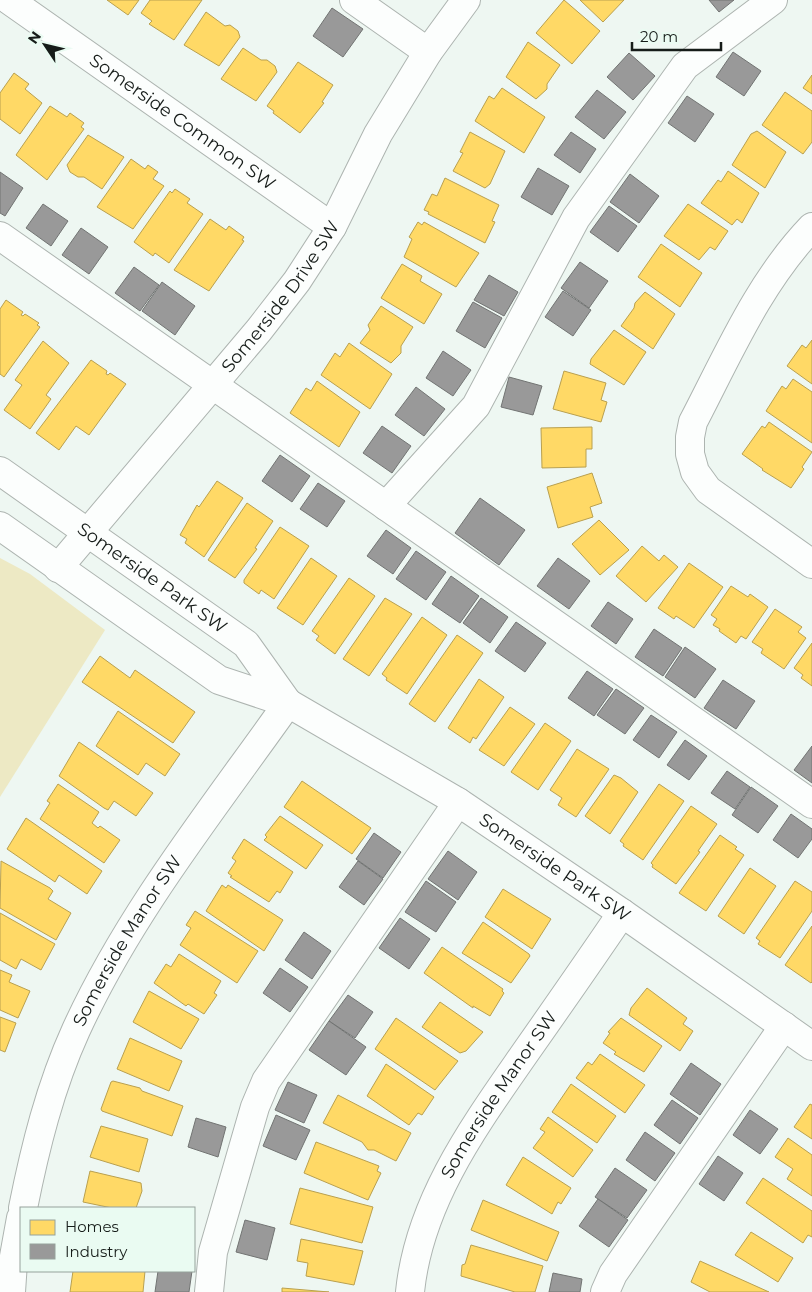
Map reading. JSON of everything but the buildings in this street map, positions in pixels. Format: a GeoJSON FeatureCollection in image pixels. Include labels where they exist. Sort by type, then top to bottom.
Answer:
{"type":"FeatureCollection","features":[{"type":"Feature","properties":{"kind":"street","name":"Somerside Common SW"},"geometry":{"type":"LineString","coordinates":[[9,0],[332,227]]}},
{"type":"Feature","properties":{"kind":"street"},"geometry":{"type":"LineString","coordinates":[[354,0],[428,52]]}},
{"type":"Feature","properties":{"kind":"street","name":"Somerside Drive SW"},"geometry":{"type":"LineString","coordinates":[[58,568],[297,281],[332,227],[378,134],[428,52],[466,0]]}},
{"type":"Feature","properties":{"kind":"street"},"geometry":{"type":"LineString","coordinates":[[386,506],[476,406],[576,218],[685,66],[773,0]]}},
{"type":"Feature","properties":{"kind":"street"},"geometry":{"type":"LineString","coordinates":[[812,227],[774,274],[754,307],[694,422],[690,437],[690,454],[695,472],[708,490],[812,564]]}},
{"type":"Feature","properties":{"kind":"street"},"geometry":{"type":"LineString","coordinates":[[0,236],[812,804]]}},
{"type":"Feature","properties":{"kind":"street","name":"Somerside Park SW"},"geometry":{"type":"LineString","coordinates":[[0,471],[246,644],[288,702]]}},
{"type":"Feature","properties":{"kind":"street","name":"Somerside Park SW"},"geometry":{"type":"LineString","coordinates":[[0,526],[219,680],[288,702],[458,802],[622,913],[812,1046]]}},
{"type":"Feature","properties":{"kind":"street","name":"Somerside Manor SW"},"geometry":{"type":"LineString","coordinates":[[23,1207],[35,1147],[49,1102],[75,1032],[108,967],[138,916],[288,702]]}},
{"type":"Feature","properties":{"kind":"street"},"geometry":{"type":"LineString","coordinates":[[209,1292],[213,1252],[255,1107],[266,1081],[458,802]]}},
{"type":"Feature","properties":{"kind":"street","name":"Somerside Manor SW"},"geometry":{"type":"LineString","coordinates":[[410,1292],[412,1274],[431,1210],[450,1167],[475,1124],[622,913]]}},
{"type":"Feature","properties":{"kind":"street"},"geometry":{"type":"LineString","coordinates":[[605,1292],[613,1274],[784,1026]]}},
{"type":"Feature","properties":{"kind":"street"},"geometry":{"type":"LineString","coordinates":[[11,1292],[13,1262],[20,1224]]}},
{"type":"Feature","properties":{"kind":"shaded area"},"geometry":{"type":"Polygon","coordinates":[[[0,558],[30,574],[105,630],[0,797],[0,558]]]}}]}
